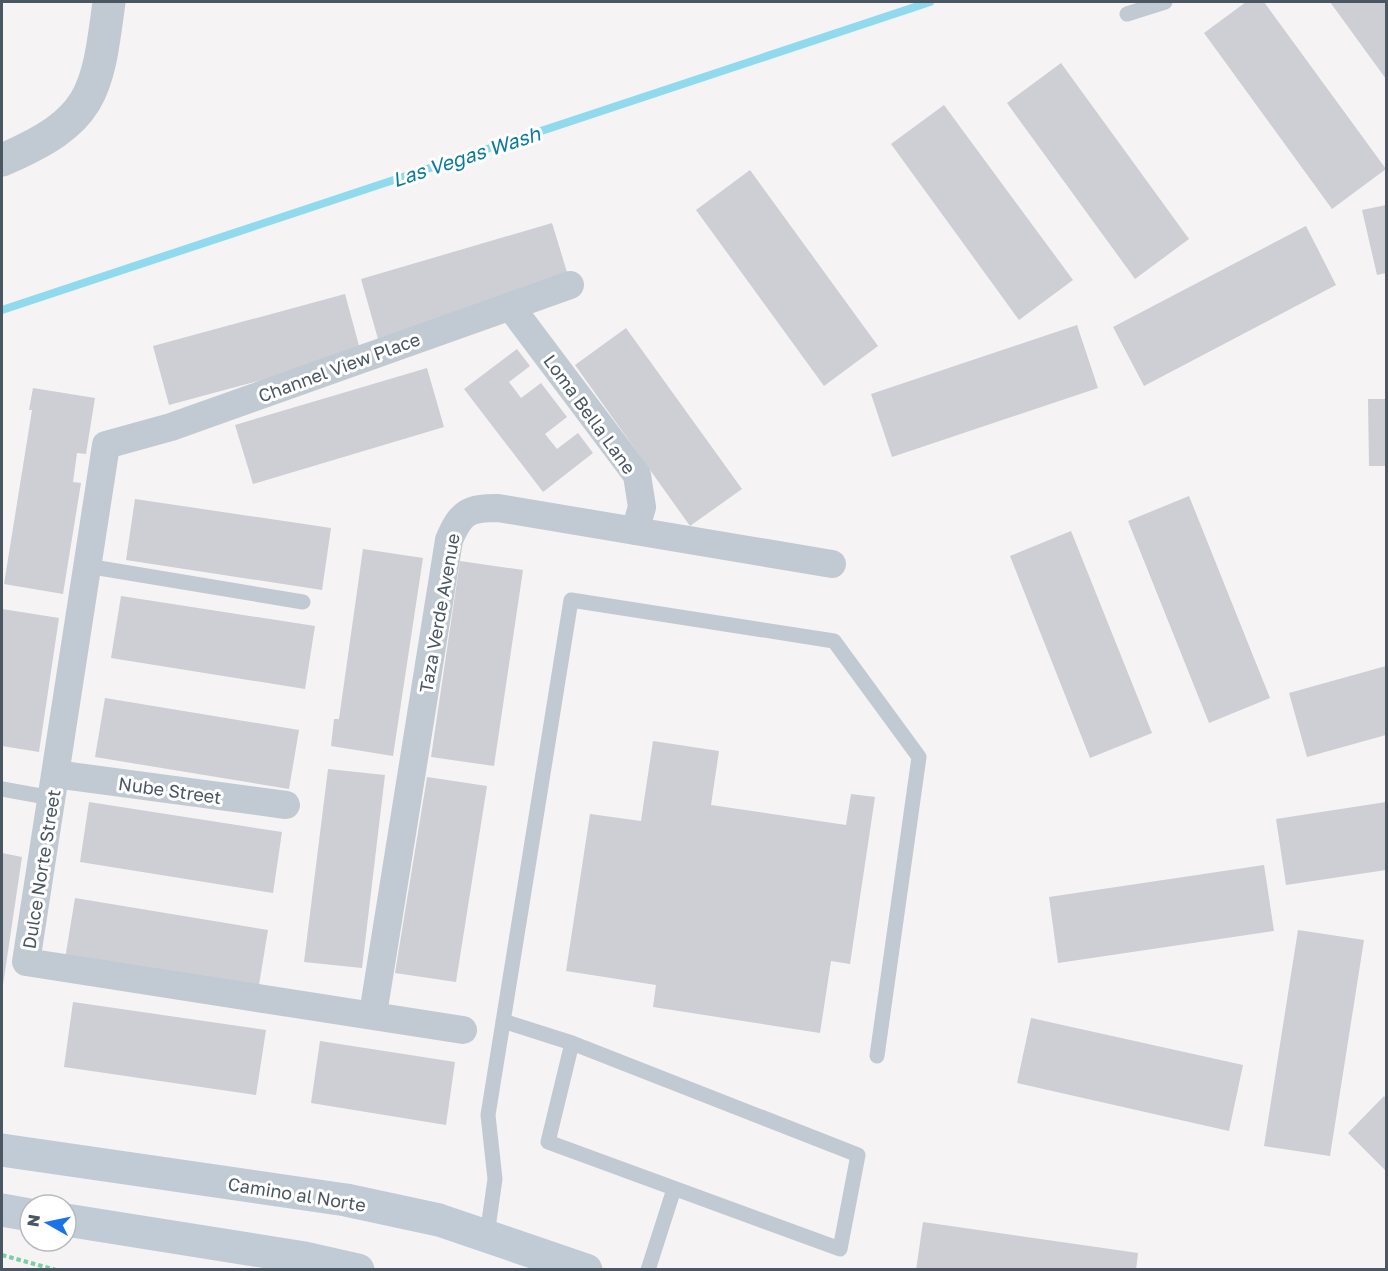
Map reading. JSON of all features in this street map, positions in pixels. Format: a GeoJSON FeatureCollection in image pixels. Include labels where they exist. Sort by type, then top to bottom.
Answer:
{"type":"FeatureCollection","features":[{"type":"Feature","properties":{"kind":"main road","name":"Camino al Norte"},"geometry":{"type":"LineString","coordinates":[[2,1150],[346,1200],[439,1220],[586,1269]]}},
{"type":"Feature","properties":{"kind":"main road"},"geometry":{"type":"LineString","coordinates":[[2,1210],[18,1213]]}},
{"type":"Feature","properties":{"kind":"main road"},"geometry":{"type":"LineString","coordinates":[[78,1222],[305,1258],[358,1269]]}},
{"type":"Feature","properties":{"kind":"street"},"geometry":{"type":"LineString","coordinates":[[2,160],[49,138],[74,116],[87,99],[102,59],[109,2]]}},
{"type":"Feature","properties":{"kind":"street","name":"Channel View Place"},"geometry":{"type":"LineString","coordinates":[[106,446],[171,427],[570,285]]}},
{"type":"Feature","properties":{"kind":"street","name":"Loma Bella Lane"},"geometry":{"type":"LineString","coordinates":[[510,306],[637,475],[642,507],[635,531]]}},
{"type":"Feature","properties":{"kind":"street","name":"Dulce Norte Street"},"geometry":{"type":"LineString","coordinates":[[106,446],[27,962],[373,1014],[464,1030]]}},
{"type":"Feature","properties":{"kind":"street","name":"Taza Verde Avenue"},"geometry":{"type":"LineString","coordinates":[[373,1014],[449,540],[458,520],[475,508],[498,508],[832,564]]}},
{"type":"Feature","properties":{"kind":"street","name":"Nube Street"},"geometry":{"type":"LineString","coordinates":[[54,786],[286,805]]}},
{"type":"Feature","properties":{"kind":"lane"},"geometry":{"type":"LineString","coordinates":[[1127,14],[1165,2]]}},
{"type":"Feature","properties":{"kind":"lane"},"geometry":{"type":"LineString","coordinates":[[87,566],[303,602]]}},
{"type":"Feature","properties":{"kind":"lane"},"geometry":{"type":"LineString","coordinates":[[487,1235],[495,1179],[488,1115],[571,600],[834,641],[919,757],[877,1056]]}},
{"type":"Feature","properties":{"kind":"lane"},"geometry":{"type":"LineString","coordinates":[[2,789],[54,786]]}},
{"type":"Feature","properties":{"kind":"lane"},"geometry":{"type":"LineString","coordinates":[[503,1021],[572,1043],[858,1155],[840,1249],[548,1142],[572,1043]]}},
{"type":"Feature","properties":{"kind":"lane"},"geometry":{"type":"LineString","coordinates":[[648,1269],[674,1189]]}},
{"type":"Feature","properties":{"kind":"path"},"geometry":{"type":"LineString","coordinates":[[2,1256],[56,1269]]}},
{"type":"Feature","properties":{"kind":"building"},"geometry":{"type":"Polygon","coordinates":[[[1246,2],[1264,2],[1386,169],[1332,209],[1204,33],[1246,2]]]}},
{"type":"Feature","properties":{"kind":"building"},"geometry":{"type":"Polygon","coordinates":[[[1330,2],[1386,2],[1386,79],[1330,2]]]}},
{"type":"Feature","properties":{"kind":"building"},"geometry":{"type":"Polygon","coordinates":[[[1061,63],[1189,239],[1135,279],[1007,103],[1061,63]]]}},
{"type":"Feature","properties":{"kind":"building"},"geometry":{"type":"Polygon","coordinates":[[[944,105],[1073,280],[1019,320],[891,144],[944,105]]]}},
{"type":"Feature","properties":{"kind":"building"},"geometry":{"type":"Polygon","coordinates":[[[750,170],[878,346],[824,386],[696,210],[750,170]]]}},
{"type":"Feature","properties":{"kind":"building"},"geometry":{"type":"Polygon","coordinates":[[[1386,205],[1386,273],[1377,275],[1362,210],[1386,205]]]}},
{"type":"Feature","properties":{"kind":"building"},"geometry":{"type":"Polygon","coordinates":[[[552,223],[570,282],[378,339],[361,279],[552,223]]]}},
{"type":"Feature","properties":{"kind":"building"},"geometry":{"type":"Polygon","coordinates":[[[1306,226],[1336,285],[1144,386],[1113,327],[1306,226]]]}},
{"type":"Feature","properties":{"kind":"building"},"geometry":{"type":"Polygon","coordinates":[[[345,294],[361,353],[169,405],[153,346],[345,294]]]}},
{"type":"Feature","properties":{"kind":"building"},"geometry":{"type":"Polygon","coordinates":[[[1077,325],[1098,388],[892,457],[871,394],[1077,325]]]}},
{"type":"Feature","properties":{"kind":"building"},"geometry":{"type":"Polygon","coordinates":[[[626,328],[742,489],[690,526],[575,365],[626,328]]]}},
{"type":"Feature","properties":{"kind":"building"},"geometry":{"type":"Polygon","coordinates":[[[517,349],[530,366],[509,382],[521,398],[541,383],[567,417],[545,434],[557,449],[578,433],[593,453],[543,492],[464,389],[517,349]]]}},
{"type":"Feature","properties":{"kind":"building"},"geometry":{"type":"Polygon","coordinates":[[[427,368],[444,427],[253,484],[235,425],[427,368]]]}},
{"type":"Feature","properties":{"kind":"building"},"geometry":{"type":"Polygon","coordinates":[[[33,388],[95,398],[86,454],[77,453],[73,482],[81,483],[63,594],[4,584],[32,410],[29,410],[33,388]]]}},
{"type":"Feature","properties":{"kind":"building"},"geometry":{"type":"Polygon","coordinates":[[[1368,399],[1386,399],[1386,466],[1369,466],[1368,399]]]}},
{"type":"Feature","properties":{"kind":"building"},"geometry":{"type":"Polygon","coordinates":[[[1189,496],[1270,698],[1209,723],[1128,521],[1189,496]]]}},
{"type":"Feature","properties":{"kind":"building"},"geometry":{"type":"Polygon","coordinates":[[[135,499],[331,528],[322,590],[126,560],[135,499]]]}},
{"type":"Feature","properties":{"kind":"building"},"geometry":{"type":"Polygon","coordinates":[[[1071,531],[1152,733],[1090,758],[1010,556],[1071,531]]]}},
{"type":"Feature","properties":{"kind":"building"},"geometry":{"type":"Polygon","coordinates":[[[363,549],[423,558],[393,756],[331,746],[334,719],[339,719],[363,549]]]}},
{"type":"Feature","properties":{"kind":"building"},"geometry":{"type":"Polygon","coordinates":[[[460,561],[523,570],[494,766],[431,757],[460,561]]]}},
{"type":"Feature","properties":{"kind":"building"},"geometry":{"type":"Polygon","coordinates":[[[121,596],[315,626],[305,689],[111,658],[121,596]]]}},
{"type":"Feature","properties":{"kind":"building"},"geometry":{"type":"Polygon","coordinates":[[[2,609],[59,618],[39,752],[2,746],[2,609]]]}},
{"type":"Feature","properties":{"kind":"building"},"geometry":{"type":"Polygon","coordinates":[[[1386,666],[1386,735],[1307,757],[1289,693],[1386,666]]]}},
{"type":"Feature","properties":{"kind":"building"},"geometry":{"type":"Polygon","coordinates":[[[105,698],[299,730],[289,789],[95,757],[105,698]]]}},
{"type":"Feature","properties":{"kind":"building"},"geometry":{"type":"Polygon","coordinates":[[[653,741],[719,751],[711,805],[846,825],[851,794],[875,797],[850,964],[831,961],[820,1033],[653,1007],[656,985],[566,971],[590,814],[641,821],[653,741]]]}},
{"type":"Feature","properties":{"kind":"building"},"geometry":{"type":"Polygon","coordinates":[[[328,769],[385,775],[362,968],[304,962],[328,769]]]}},
{"type":"Feature","properties":{"kind":"building"},"geometry":{"type":"Polygon","coordinates":[[[427,777],[487,786],[456,982],[395,973],[427,777]]]}},
{"type":"Feature","properties":{"kind":"building"},"geometry":{"type":"Polygon","coordinates":[[[89,802],[282,832],[273,893],[80,862],[89,802]]]}},
{"type":"Feature","properties":{"kind":"building"},"geometry":{"type":"Polygon","coordinates":[[[1386,802],[1386,870],[1286,885],[1276,819],[1386,802]]]}},
{"type":"Feature","properties":{"kind":"building"},"geometry":{"type":"Polygon","coordinates":[[[2,853],[22,857],[3,985],[2,985],[2,853]]]}},
{"type":"Feature","properties":{"kind":"building"},"geometry":{"type":"Polygon","coordinates":[[[1264,865],[1274,931],[1058,963],[1049,897],[1264,865]]]}},
{"type":"Feature","properties":{"kind":"building"},"geometry":{"type":"Polygon","coordinates":[[[75,898],[268,930],[258,991],[65,959],[75,898]]]}},
{"type":"Feature","properties":{"kind":"building"},"geometry":{"type":"Polygon","coordinates":[[[1298,930],[1364,940],[1330,1156],[1264,1146],[1298,930]]]}},
{"type":"Feature","properties":{"kind":"building"},"geometry":{"type":"Polygon","coordinates":[[[73,1002],[266,1030],[256,1095],[64,1067],[73,1002]]]}},
{"type":"Feature","properties":{"kind":"building"},"geometry":{"type":"Polygon","coordinates":[[[1031,1018],[1243,1065],[1229,1131],[1017,1083],[1031,1018]]]}},
{"type":"Feature","properties":{"kind":"building"},"geometry":{"type":"Polygon","coordinates":[[[320,1041],[455,1062],[446,1125],[311,1103],[320,1041]]]}},
{"type":"Feature","properties":{"kind":"building"},"geometry":{"type":"Polygon","coordinates":[[[1384,1096],[1386,1099],[1386,1171],[1348,1133],[1384,1096]]]}},
{"type":"Feature","properties":{"kind":"building"},"geometry":{"type":"Polygon","coordinates":[[[923,1222],[1138,1253],[1136,1270],[916,1270],[923,1222]]]}},
{"type":"Feature","properties":{"kind":"waterway","name":"Las Vegas Wash"},"geometry":{"type":"LineString","coordinates":[[2,310],[930,2]]}}]}
